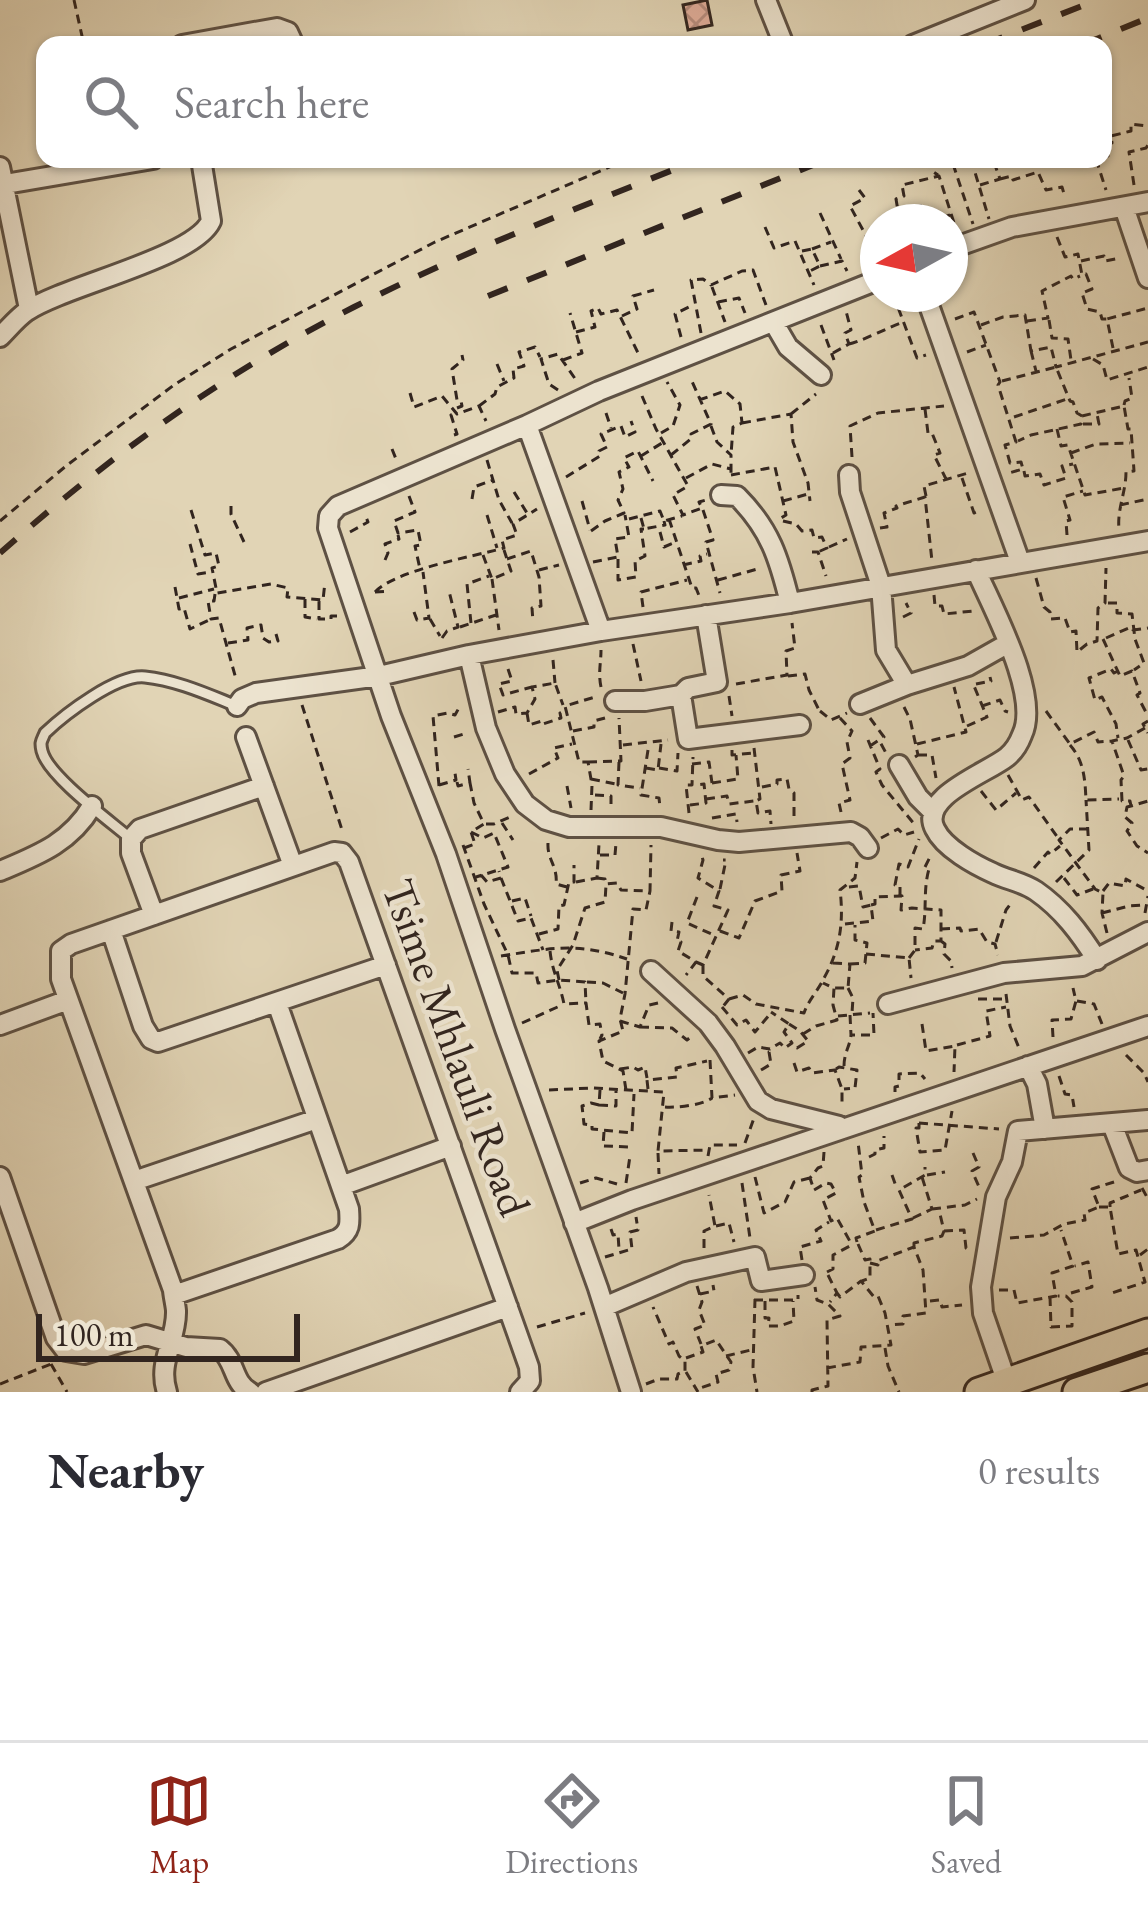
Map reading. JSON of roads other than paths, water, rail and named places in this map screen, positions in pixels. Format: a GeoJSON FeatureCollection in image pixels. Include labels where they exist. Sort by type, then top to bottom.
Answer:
{"type":"FeatureCollection","features":[{"type":"Feature","properties":{"kind":"main road"},"geometry":{"type":"LineString","coordinates":[[979,1392],[1148,1333]]}},
{"type":"Feature","properties":{"kind":"main road"},"geometry":{"type":"LineString","coordinates":[[1077,1392],[1148,1368]]}},
{"type":"Feature","properties":{"kind":"street"},"geometry":{"type":"LineString","coordinates":[[766,0],[781,36]]}},
{"type":"Feature","properties":{"kind":"street"},"geometry":{"type":"LineString","coordinates":[[935,36],[1025,0]]}},
{"type":"Feature","properties":{"kind":"street"},"geometry":{"type":"LineString","coordinates":[[232,36],[277,28],[290,36]]}},
{"type":"Feature","properties":{"kind":"street"},"geometry":{"type":"LineString","coordinates":[[29,309],[1,178],[68,168]]}},
{"type":"Feature","properties":{"kind":"street"},"geometry":{"type":"LineString","coordinates":[[0,337],[29,309],[203,234],[211,221],[202,168]]}},
{"type":"Feature","properties":{"kind":"street"},"geometry":{"type":"LineString","coordinates":[[970,241],[1131,205],[1148,278]]}},
{"type":"Feature","properties":{"kind":"street"},"geometry":{"type":"LineString","coordinates":[[630,1391],[601,1297],[356,614],[328,528],[329,516],[346,502],[566,406],[860,287]]}},
{"type":"Feature","properties":{"kind":"street"},"geometry":{"type":"LineString","coordinates":[[932,312],[1020,562]]}},
{"type":"Feature","properties":{"kind":"street"},"geometry":{"type":"LineString","coordinates":[[774,323],[788,347],[821,375]]}},
{"type":"Feature","properties":{"kind":"street"},"geometry":{"type":"LineString","coordinates":[[527,425],[601,632]]}},
{"type":"Feature","properties":{"kind":"street"},"geometry":{"type":"LineString","coordinates":[[849,476],[881,586],[886,650],[902,687]]}},
{"type":"Feature","properties":{"kind":"street"},"geometry":{"type":"LineString","coordinates":[[721,495],[732,494],[742,501],[765,528],[779,561],[790,609]]}},
{"type":"Feature","properties":{"kind":"street"},"geometry":{"type":"LineString","coordinates":[[240,703],[256,693],[379,676],[633,626],[790,609],[881,586],[1148,541]]}},
{"type":"Feature","properties":{"kind":"street"},"geometry":{"type":"LineString","coordinates":[[976,570],[1022,680],[1029,706],[1025,731],[1011,754],[939,803],[932,823],[940,837],[993,873],[1040,895],[1106,955]]}},
{"type":"Feature","properties":{"kind":"street"},"geometry":{"type":"LineString","coordinates":[[617,711],[644,700],[681,695],[688,688],[720,684],[716,614]]}},
{"type":"Feature","properties":{"kind":"street"},"geometry":{"type":"LineString","coordinates":[[860,704],[968,666],[1007,644]]}},
{"type":"Feature","properties":{"kind":"street"},"geometry":{"type":"LineString","coordinates":[[469,655],[481,709],[505,774],[519,796],[550,821],[569,827],[655,827],[739,842],[845,832],[856,833],[868,848]]}},
{"type":"Feature","properties":{"kind":"street"},"geometry":{"type":"LineString","coordinates":[[681,695],[688,739],[800,725]]}},
{"type":"Feature","properties":{"kind":"street"},"geometry":{"type":"LineString","coordinates":[[246,737],[293,866]]}},
{"type":"Feature","properties":{"kind":"street"},"geometry":{"type":"LineString","coordinates":[[899,765],[918,797],[939,803]]}},
{"type":"Feature","properties":{"kind":"street"},"geometry":{"type":"LineString","coordinates":[[154,915],[130,853],[130,838],[140,830],[264,785]]}},
{"type":"Feature","properties":{"kind":"street"},"geometry":{"type":"LineString","coordinates":[[0,872],[41,854],[79,829],[92,806]]}},
{"type":"Feature","properties":{"kind":"street","name":"Tsime Mhlauli Road"},"geometry":{"type":"LineString","coordinates":[[68,1000],[59,964],[62,951],[71,944],[342,853],[529,1367],[530,1382],[520,1392]]}},
{"type":"Feature","properties":{"kind":"street"},"geometry":{"type":"LineString","coordinates":[[111,930],[142,1026],[158,1042],[386,964]]}},
{"type":"Feature","properties":{"kind":"street"},"geometry":{"type":"LineString","coordinates":[[880,1009],[1004,973],[1082,965],[1148,932]]}},
{"type":"Feature","properties":{"kind":"street"},"geometry":{"type":"LineString","coordinates":[[664,982],[707,1023],[758,1101],[771,1109],[846,1127]]}},
{"type":"Feature","properties":{"kind":"street"},"geometry":{"type":"LineString","coordinates":[[0,1025],[68,1000],[173,1295],[176,1309],[163,1366],[167,1392]]}},
{"type":"Feature","properties":{"kind":"street"},"geometry":{"type":"LineString","coordinates":[[173,1295],[346,1235],[350,1226],[349,1209],[277,1003]]}},
{"type":"Feature","properties":{"kind":"street"},"geometry":{"type":"LineString","coordinates":[[574,1223],[626,1192],[705,1176],[1148,1026]]}},
{"type":"Feature","properties":{"kind":"street"},"geometry":{"type":"LineString","coordinates":[[1028,1066],[1037,1084],[1045,1129]]}},
{"type":"Feature","properties":{"kind":"street"},"geometry":{"type":"LineString","coordinates":[[134,1181],[317,1119]]}},
{"type":"Feature","properties":{"kind":"street"},"geometry":{"type":"LineString","coordinates":[[1006,1383],[981,1299],[996,1196],[1012,1162],[1018,1131],[1148,1120]]}},
{"type":"Feature","properties":{"kind":"street"},"geometry":{"type":"LineString","coordinates":[[1112,1124],[1126,1164],[1146,1179]]}},
{"type":"Feature","properties":{"kind":"street"},"geometry":{"type":"LineString","coordinates":[[341,1186],[451,1147]]}},
{"type":"Feature","properties":{"kind":"street"},"geometry":{"type":"LineString","coordinates":[[0,1178],[56,1338],[66,1351],[84,1354],[140,1335],[186,1347],[220,1349],[231,1361],[237,1381],[250,1392]]}},
{"type":"Feature","properties":{"kind":"street"},"geometry":{"type":"LineString","coordinates":[[601,1297],[746,1260],[763,1291],[805,1279]]}},
{"type":"Feature","properties":{"kind":"street"},"geometry":{"type":"LineString","coordinates":[[266,1392],[508,1307]]}},
{"type":"Feature","properties":{"kind":"lane"},"geometry":{"type":"LineString","coordinates":[[130,838],[46,761],[41,741],[54,724],[113,685],[144,677],[240,703]]}},
{"type":"Feature","properties":{"kind":"railway"},"geometry":{"type":"LineString","coordinates":[[1006,36],[1097,0]]}},
{"type":"Feature","properties":{"kind":"railway"},"geometry":{"type":"LineString","coordinates":[[1104,36],[1148,18]]}},
{"type":"Feature","properties":{"kind":"railway"},"geometry":{"type":"LineString","coordinates":[[0,553],[169,419],[306,332],[439,266],[678,168]]}},
{"type":"Feature","properties":{"kind":"railway"},"geometry":{"type":"LineString","coordinates":[[488,296],[806,168]]}}]}
